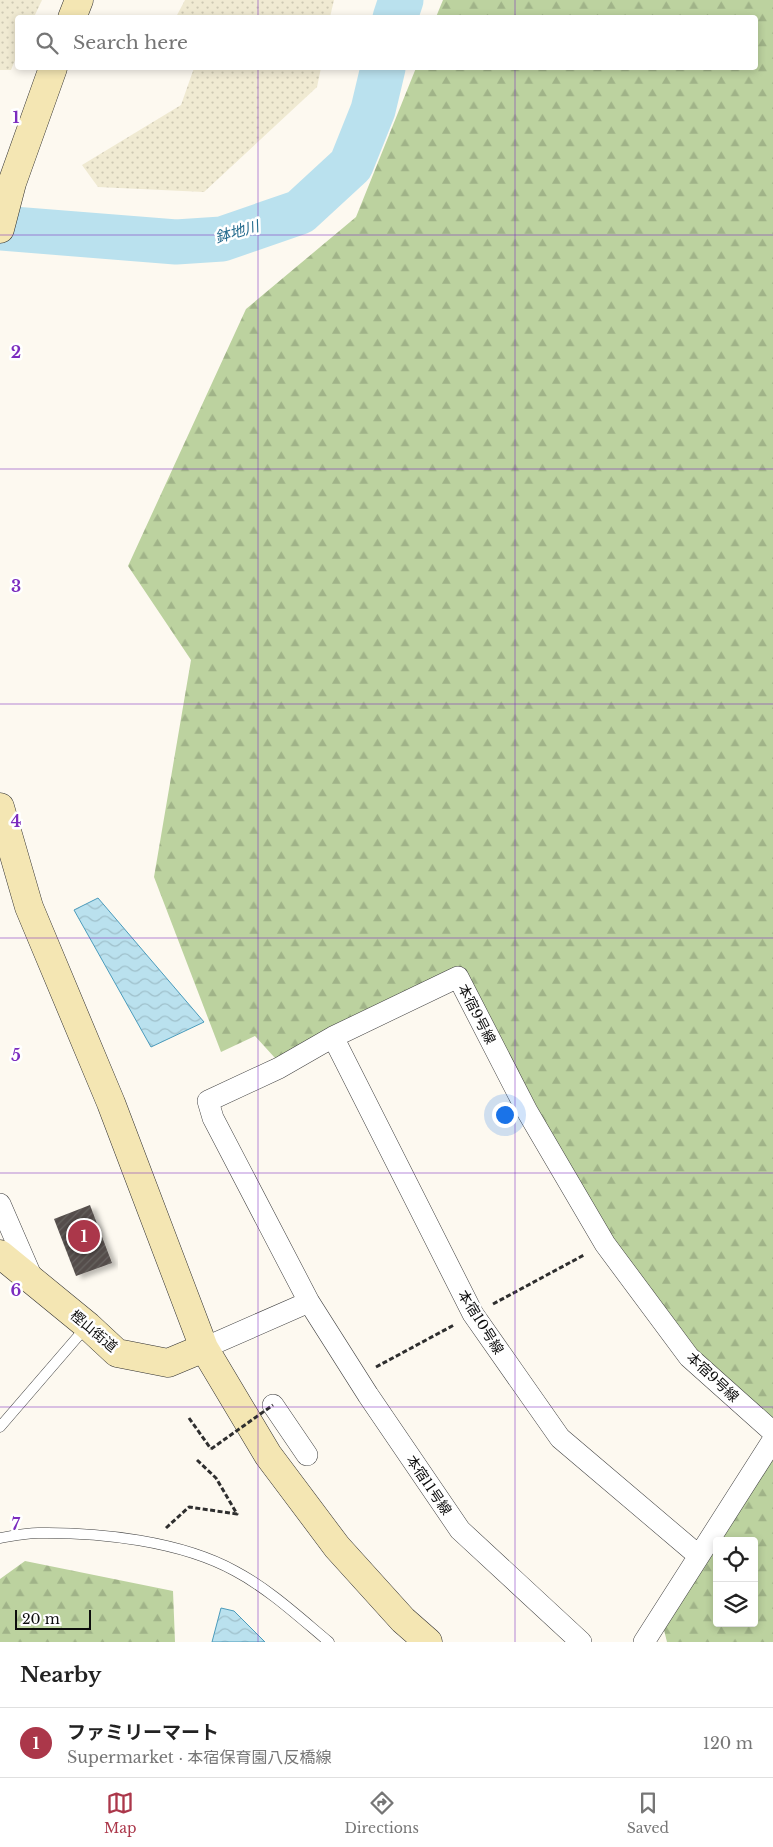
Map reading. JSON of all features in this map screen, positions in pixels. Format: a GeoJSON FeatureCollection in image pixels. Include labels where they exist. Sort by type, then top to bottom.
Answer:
{"type":"FeatureCollection","features":[{"type":"Feature","properties":{"kind":"street"},"geometry":{"type":"LineString","coordinates":[[73,15],[79,0]]}},
{"type":"Feature","properties":{"kind":"street"},"geometry":{"type":"LineString","coordinates":[[0,229],[12,183],[52,70]]}},
{"type":"Feature","properties":{"kind":"street"},"geometry":{"type":"LineString","coordinates":[[0,807],[29,908],[111,1103],[204,1348],[268,1455],[337,1547],[403,1620],[428,1642]]}},
{"type":"Feature","properties":{"kind":"street","name":"本宿9号線"},"geometry":{"type":"LineString","coordinates":[[309,1302],[213,1118],[208,1101],[279,1068],[333,1037],[458,977],[527,1111],[604,1244],[689,1357],[773,1432]]}},
{"type":"Feature","properties":{"kind":"street","name":"本宿10号線"},"geometry":{"type":"LineString","coordinates":[[333,1037],[473,1314],[560,1438],[699,1556]]}},
{"type":"Feature","properties":{"kind":"street"},"geometry":{"type":"LineString","coordinates":[[0,1204],[34,1282]]}},
{"type":"Feature","properties":{"kind":"street","name":"樫山街道"},"geometry":{"type":"LineString","coordinates":[[0,1254],[88,1326],[117,1353],[168,1363],[204,1348]]}},
{"type":"Feature","properties":{"kind":"street"},"geometry":{"type":"LineString","coordinates":[[204,1348],[309,1302]]}},
{"type":"Feature","properties":{"kind":"street","name":"本宿11号線"},"geometry":{"type":"LineString","coordinates":[[309,1302],[368,1395],[460,1530],[581,1642]]}},
{"type":"Feature","properties":{"kind":"street"},"geometry":{"type":"LineString","coordinates":[[273,1405],[307,1455]]}},
{"type":"Feature","properties":{"kind":"street"},"geometry":{"type":"LineString","coordinates":[[644,1642],[773,1440]]}},
{"type":"Feature","properties":{"kind":"lane"},"geometry":{"type":"LineString","coordinates":[[0,1426],[88,1326]]}},
{"type":"Feature","properties":{"kind":"lane"},"geometry":{"type":"LineString","coordinates":[[0,1538],[36,1533],[65,1534],[149,1543],[201,1556],[234,1570],[271,1595],[329,1642]]}},
{"type":"Feature","properties":{"kind":"path"},"geometry":{"type":"LineString","coordinates":[[189,1418],[212,1449],[273,1405]]}},
{"type":"Feature","properties":{"kind":"path"},"geometry":{"type":"LineString","coordinates":[[149,1543],[189,1507],[237,1514],[216,1478],[197,1460]]}},
{"type":"Feature","properties":{"kind":"shaded area"},"geometry":{"type":"Polygon","coordinates":[[[0,0],[42,0],[35,15],[15,15],[15,60],[11,70],[0,70],[0,0]]]}},
{"type":"Feature","properties":{"kind":"shaded area"},"geometry":{"type":"Polygon","coordinates":[[[185,0],[334,0],[330,15],[177,15],[185,0]]]}},
{"type":"Feature","properties":{"kind":"shaded area"},"geometry":{"type":"Polygon","coordinates":[[[193,70],[321,70],[317,87],[204,192],[98,187],[82,165],[181,105],[193,70]]]}},
{"type":"Feature","properties":{"kind":"green space"},"geometry":{"type":"Polygon","coordinates":[[[443,0],[773,0],[773,1423],[698,1352],[612,1239],[538,1109],[463,967],[275,1058],[255,1036],[221,1052],[154,877],[191,660],[128,566],[246,309],[356,217],[415,70],[758,70],[758,15],[437,15],[443,0]]]}},
{"type":"Feature","properties":{"kind":"green space"},"geometry":{"type":"Polygon","coordinates":[[[773,1456],[773,1642],[667,1642],[664,1630],[713,1552],[713,1627],[758,1627],[758,1537],[722,1537],[773,1456]]]}},
{"type":"Feature","properties":{"kind":"green space"},"geometry":{"type":"Polygon","coordinates":[[[25,1561],[173,1591],[175,1642],[0,1642],[0,1579],[25,1561]]]}},
{"type":"Feature","properties":{"kind":"water"},"geometry":{"type":"Polygon","coordinates":[[[98,898],[204,1022],[151,1047],[74,910],[98,898]]]}},
{"type":"Feature","properties":{"kind":"water"},"geometry":{"type":"Polygon","coordinates":[[[221,1608],[234,1611],[265,1642],[212,1642],[221,1608]]]}},
{"type":"Feature","properties":{"kind":"building"},"geometry":{"type":"Polygon","coordinates":[[[90,1205],[112,1263],[76,1276],[54,1219],[90,1205]]]}},
{"type":"Feature","properties":{"kind":"waterway","name":"鉢地川"},"geometry":{"type":"LineString","coordinates":[[396,15],[401,0]]}},
{"type":"Feature","properties":{"kind":"waterway","name":"鉢地川"},"geometry":{"type":"LineString","coordinates":[[0,228],[176,242],[222,239],[300,212],[351,165],[373,110],[383,70]]}},
{"type":"Feature","properties":{"kind":"place","name":"ファミリーマート"},"geometry":{"type":"Point","coordinates":[84,1236]}}]}
